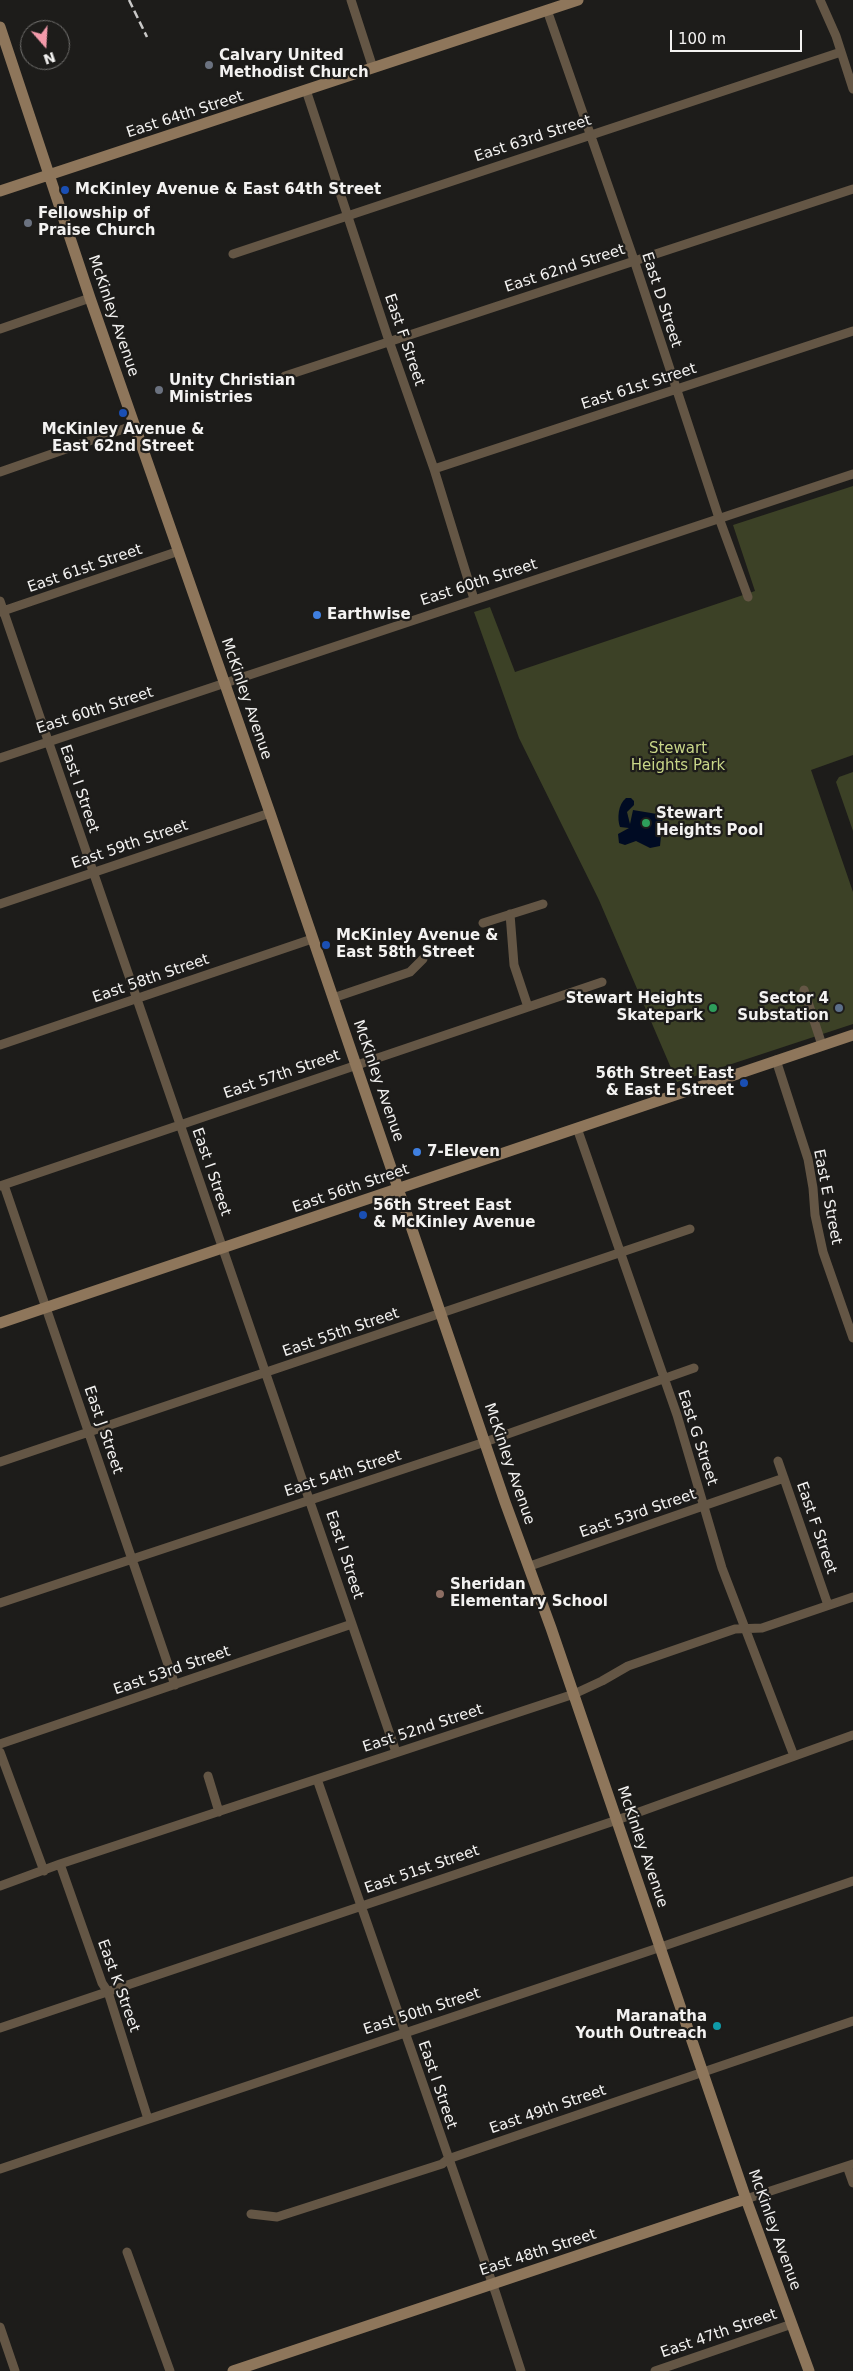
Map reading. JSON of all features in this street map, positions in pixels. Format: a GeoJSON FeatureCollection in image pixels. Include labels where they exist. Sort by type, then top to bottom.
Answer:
{"type":"FeatureCollection","features":[{"type":"Feature","properties":{"kind":"main road","name":"East 64th Street"},"geometry":{"type":"LineString","coordinates":[[0,192],[554,6],[578,0]]}},
{"type":"Feature","properties":{"kind":"main road","name":"McKinley Avenue"},"geometry":{"type":"LineString","coordinates":[[0,27],[4,51],[50,174],[90,298],[136,425],[270,813],[485,1442],[530,1566],[746,2199],[809,2371]]}},
{"type":"Feature","properties":{"kind":"main road","name":"East 56th Street"},"geometry":{"type":"LineString","coordinates":[[0,1323],[853,1035]]}},
{"type":"Feature","properties":{"kind":"main road","name":"East 48th Street"},"geometry":{"type":"LineString","coordinates":[[232,2371],[248,2369],[493,2283],[746,2199]]}},
{"type":"Feature","properties":{"kind":"street"},"geometry":{"type":"LineString","coordinates":[[351,0],[373,68]]}},
{"type":"Feature","properties":{"kind":"street"},"geometry":{"type":"LineString","coordinates":[[820,0],[841,52],[853,89]]}},
{"type":"Feature","properties":{"kind":"street","name":"East D Street"},"geometry":{"type":"LineString","coordinates":[[554,6],[590,134],[634,260],[718,518],[748,597]]}},
{"type":"Feature","properties":{"kind":"street","name":"East 63rd Street"},"geometry":{"type":"LineString","coordinates":[[233,254],[841,52]]}},
{"type":"Feature","properties":{"kind":"street","name":"East F Street"},"geometry":{"type":"LineString","coordinates":[[306,90],[389,341],[434,469],[474,599]]}},
{"type":"Feature","properties":{"kind":"street","name":"East 62nd Street"},"geometry":{"type":"LineString","coordinates":[[285,376],[853,189]]}},
{"type":"Feature","properties":{"kind":"street"},"geometry":{"type":"LineString","coordinates":[[0,329],[90,298]]}},
{"type":"Feature","properties":{"kind":"street","name":"East 61st Street"},"geometry":{"type":"LineString","coordinates":[[434,469],[853,331]]}},
{"type":"Feature","properties":{"kind":"street"},"geometry":{"type":"LineString","coordinates":[[0,472],[136,425]]}},
{"type":"Feature","properties":{"kind":"street","name":"East 60th Street"},"geometry":{"type":"LineString","coordinates":[[0,758],[853,474]]}},
{"type":"Feature","properties":{"kind":"street","name":"East 61st Street"},"geometry":{"type":"LineString","coordinates":[[2,611],[179,552]]}},
{"type":"Feature","properties":{"kind":"street","name":"East I Street"},"geometry":{"type":"LineString","coordinates":[[0,601],[396,1752]]}},
{"type":"Feature","properties":{"kind":"street","name":"East 59th Street"},"geometry":{"type":"LineString","coordinates":[[0,904],[270,813]]}},
{"type":"Feature","properties":{"kind":"street"},"geometry":{"type":"LineString","coordinates":[[484,922],[542,904]]}},
{"type":"Feature","properties":{"kind":"street"},"geometry":{"type":"LineString","coordinates":[[510,914],[514,966],[528,1007]]}},
{"type":"Feature","properties":{"kind":"street","name":"East 58th Street"},"geometry":{"type":"LineString","coordinates":[[0,1045],[312,939]]}},
{"type":"Feature","properties":{"kind":"street"},"geometry":{"type":"LineString","coordinates":[[333,998],[410,972],[423,959]]}},
{"type":"Feature","properties":{"kind":"street","name":"East 57th Street"},"geometry":{"type":"LineString","coordinates":[[2,1185],[602,982]]}},
{"type":"Feature","properties":{"kind":"street"},"geometry":{"type":"LineString","coordinates":[[804,990],[822,1045]]}},
{"type":"Feature","properties":{"kind":"street","name":"East E Street"},"geometry":{"type":"LineString","coordinates":[[776,1060],[808,1159],[815,1215],[823,1252],[852,1335]]}},
{"type":"Feature","properties":{"kind":"street","name":"East G Street"},"geometry":{"type":"LineString","coordinates":[[577,1128],[619,1254],[677,1415],[722,1568],[794,1756]]}},
{"type":"Feature","properties":{"kind":"street","name":"East J Street"},"geometry":{"type":"LineString","coordinates":[[2,1185],[47,1308],[175,1685]]}},
{"type":"Feature","properties":{"kind":"street","name":"East 55th Street"},"geometry":{"type":"LineString","coordinates":[[0,1462],[690,1229]]}},
{"type":"Feature","properties":{"kind":"street","name":"East 54th Street"},"geometry":{"type":"LineString","coordinates":[[0,1603],[485,1442],[694,1368]]}},
{"type":"Feature","properties":{"kind":"street","name":"East F Street"},"geometry":{"type":"LineString","coordinates":[[778,1460],[828,1605]]}},
{"type":"Feature","properties":{"kind":"street","name":"East 53rd Street"},"geometry":{"type":"LineString","coordinates":[[530,1566],[784,1478]]}},
{"type":"Feature","properties":{"kind":"street","name":"East 52nd Street"},"geometry":{"type":"LineString","coordinates":[[0,1886],[44,1872],[60,1864],[574,1694],[602,1682],[628,1666],[735,1629],[762,1628],[853,1596]]}},
{"type":"Feature","properties":{"kind":"street","name":"East 53rd Street"},"geometry":{"type":"LineString","coordinates":[[0,1744],[352,1624]]}},
{"type":"Feature","properties":{"kind":"street","name":"East 51st Street"},"geometry":{"type":"LineString","coordinates":[[0,2028],[616,1820],[853,1736]]}},
{"type":"Feature","properties":{"kind":"street"},"geometry":{"type":"LineString","coordinates":[[0,1752],[44,1872]]}},
{"type":"Feature","properties":{"kind":"street"},"geometry":{"type":"LineString","coordinates":[[208,1776],[219,1812]]}},
{"type":"Feature","properties":{"kind":"street","name":"East I Street"},"geometry":{"type":"LineString","coordinates":[[317,1779],[493,2283],[521,2371]]}},
{"type":"Feature","properties":{"kind":"street","name":"East K Street"},"geometry":{"type":"LineString","coordinates":[[60,1864],[102,1984],[108,1992],[148,2119]]}},
{"type":"Feature","properties":{"kind":"street","name":"East 50th Street"},"geometry":{"type":"LineString","coordinates":[[0,2169],[661,1947],[853,1880]]}},
{"type":"Feature","properties":{"kind":"street","name":"East 49th Street"},"geometry":{"type":"LineString","coordinates":[[251,2214],[277,2217],[442,2164],[448,2158],[704,2073],[853,2021]]}},
{"type":"Feature","properties":{"kind":"street"},"geometry":{"type":"LineString","coordinates":[[850,2165],[853,2183]]}},
{"type":"Feature","properties":{"kind":"street","name":"East 48th Street"},"geometry":{"type":"LineString","coordinates":[[746,2199],[850,2165]]}},
{"type":"Feature","properties":{"kind":"street"},"geometry":{"type":"LineString","coordinates":[[127,2252],[170,2371]]}},
{"type":"Feature","properties":{"kind":"street","name":"East 47th Street"},"geometry":{"type":"LineString","coordinates":[[655,2371],[792,2324]]}},
{"type":"Feature","properties":{"kind":"street"},"geometry":{"type":"LineString","coordinates":[[0,2327],[15,2371]]}},
{"type":"Feature","properties":{"kind":"green space","name":"Stewart Heights Park"},"geometry":{"type":"Polygon","coordinates":[[[853,486],[853,755],[811,770],[853,892],[853,1024],[677,1082],[599,900],[519,738],[474,612],[490,607],[515,672],[755,591],[733,525],[853,486]]]}},
{"type":"Feature","properties":{"kind":"green space"},"geometry":{"type":"Polygon","coordinates":[[[853,772],[853,831],[836,782],[839,777],[853,772]]]}},
{"type":"Feature","properties":{"kind":"water","name":"Stewart Heights Pool"},"geometry":{"type":"Polygon","coordinates":[[[626,798],[631,798],[634,801],[634,805],[627,812],[630,824],[633,810],[663,815],[660,846],[650,848],[636,841],[625,845],[619,843],[618,834],[629,828],[620,827],[619,820],[620,808],[626,798]]]}},
{"type":"Feature","properties":{"kind":"railway"},"geometry":{"type":"LineString","coordinates":[[129,0],[147,37]]}},
{"type":"Feature","properties":{"kind":"place","name":"Calvary United Methodist Church"},"geometry":{"type":"Point","coordinates":[209,65]}},
{"type":"Feature","properties":{"kind":"place","name":"McKinley Avenue & East 64th Street"},"geometry":{"type":"Point","coordinates":[65,190]}},
{"type":"Feature","properties":{"kind":"place","name":"Fellowship of Praise Church"},"geometry":{"type":"Point","coordinates":[28,223]}},
{"type":"Feature","properties":{"kind":"place","name":"Unity Christian Ministries"},"geometry":{"type":"Point","coordinates":[159,390]}},
{"type":"Feature","properties":{"kind":"place","name":"McKinley Avenue & East 62nd Street"},"geometry":{"type":"Point","coordinates":[123,413]}},
{"type":"Feature","properties":{"kind":"place","name":"Earthwise"},"geometry":{"type":"Point","coordinates":[317,615]}},
{"type":"Feature","properties":{"kind":"place","name":"Stewart Heights Pool"},"geometry":{"type":"Point","coordinates":[646,823]}},
{"type":"Feature","properties":{"kind":"place","name":"McKinley Avenue & East 58th Street"},"geometry":{"type":"Point","coordinates":[326,945]}},
{"type":"Feature","properties":{"kind":"place","name":"Stewart Heights Skatepark"},"geometry":{"type":"Point","coordinates":[713,1008]}},
{"type":"Feature","properties":{"kind":"place","name":"Sector 4 Substation"},"geometry":{"type":"Point","coordinates":[839,1008]}},
{"type":"Feature","properties":{"kind":"place","name":"56th Street East & East E Street"},"geometry":{"type":"Point","coordinates":[744,1083]}},
{"type":"Feature","properties":{"kind":"place","name":"7-Eleven"},"geometry":{"type":"Point","coordinates":[417,1152]}},
{"type":"Feature","properties":{"kind":"place","name":"56th Street East & McKinley Avenue"},"geometry":{"type":"Point","coordinates":[363,1215]}},
{"type":"Feature","properties":{"kind":"place","name":"Sheridan Elementary School"},"geometry":{"type":"Point","coordinates":[440,1594]}},
{"type":"Feature","properties":{"kind":"place","name":"Maranatha Youth Outreach"},"geometry":{"type":"Point","coordinates":[717,2026]}}]}
